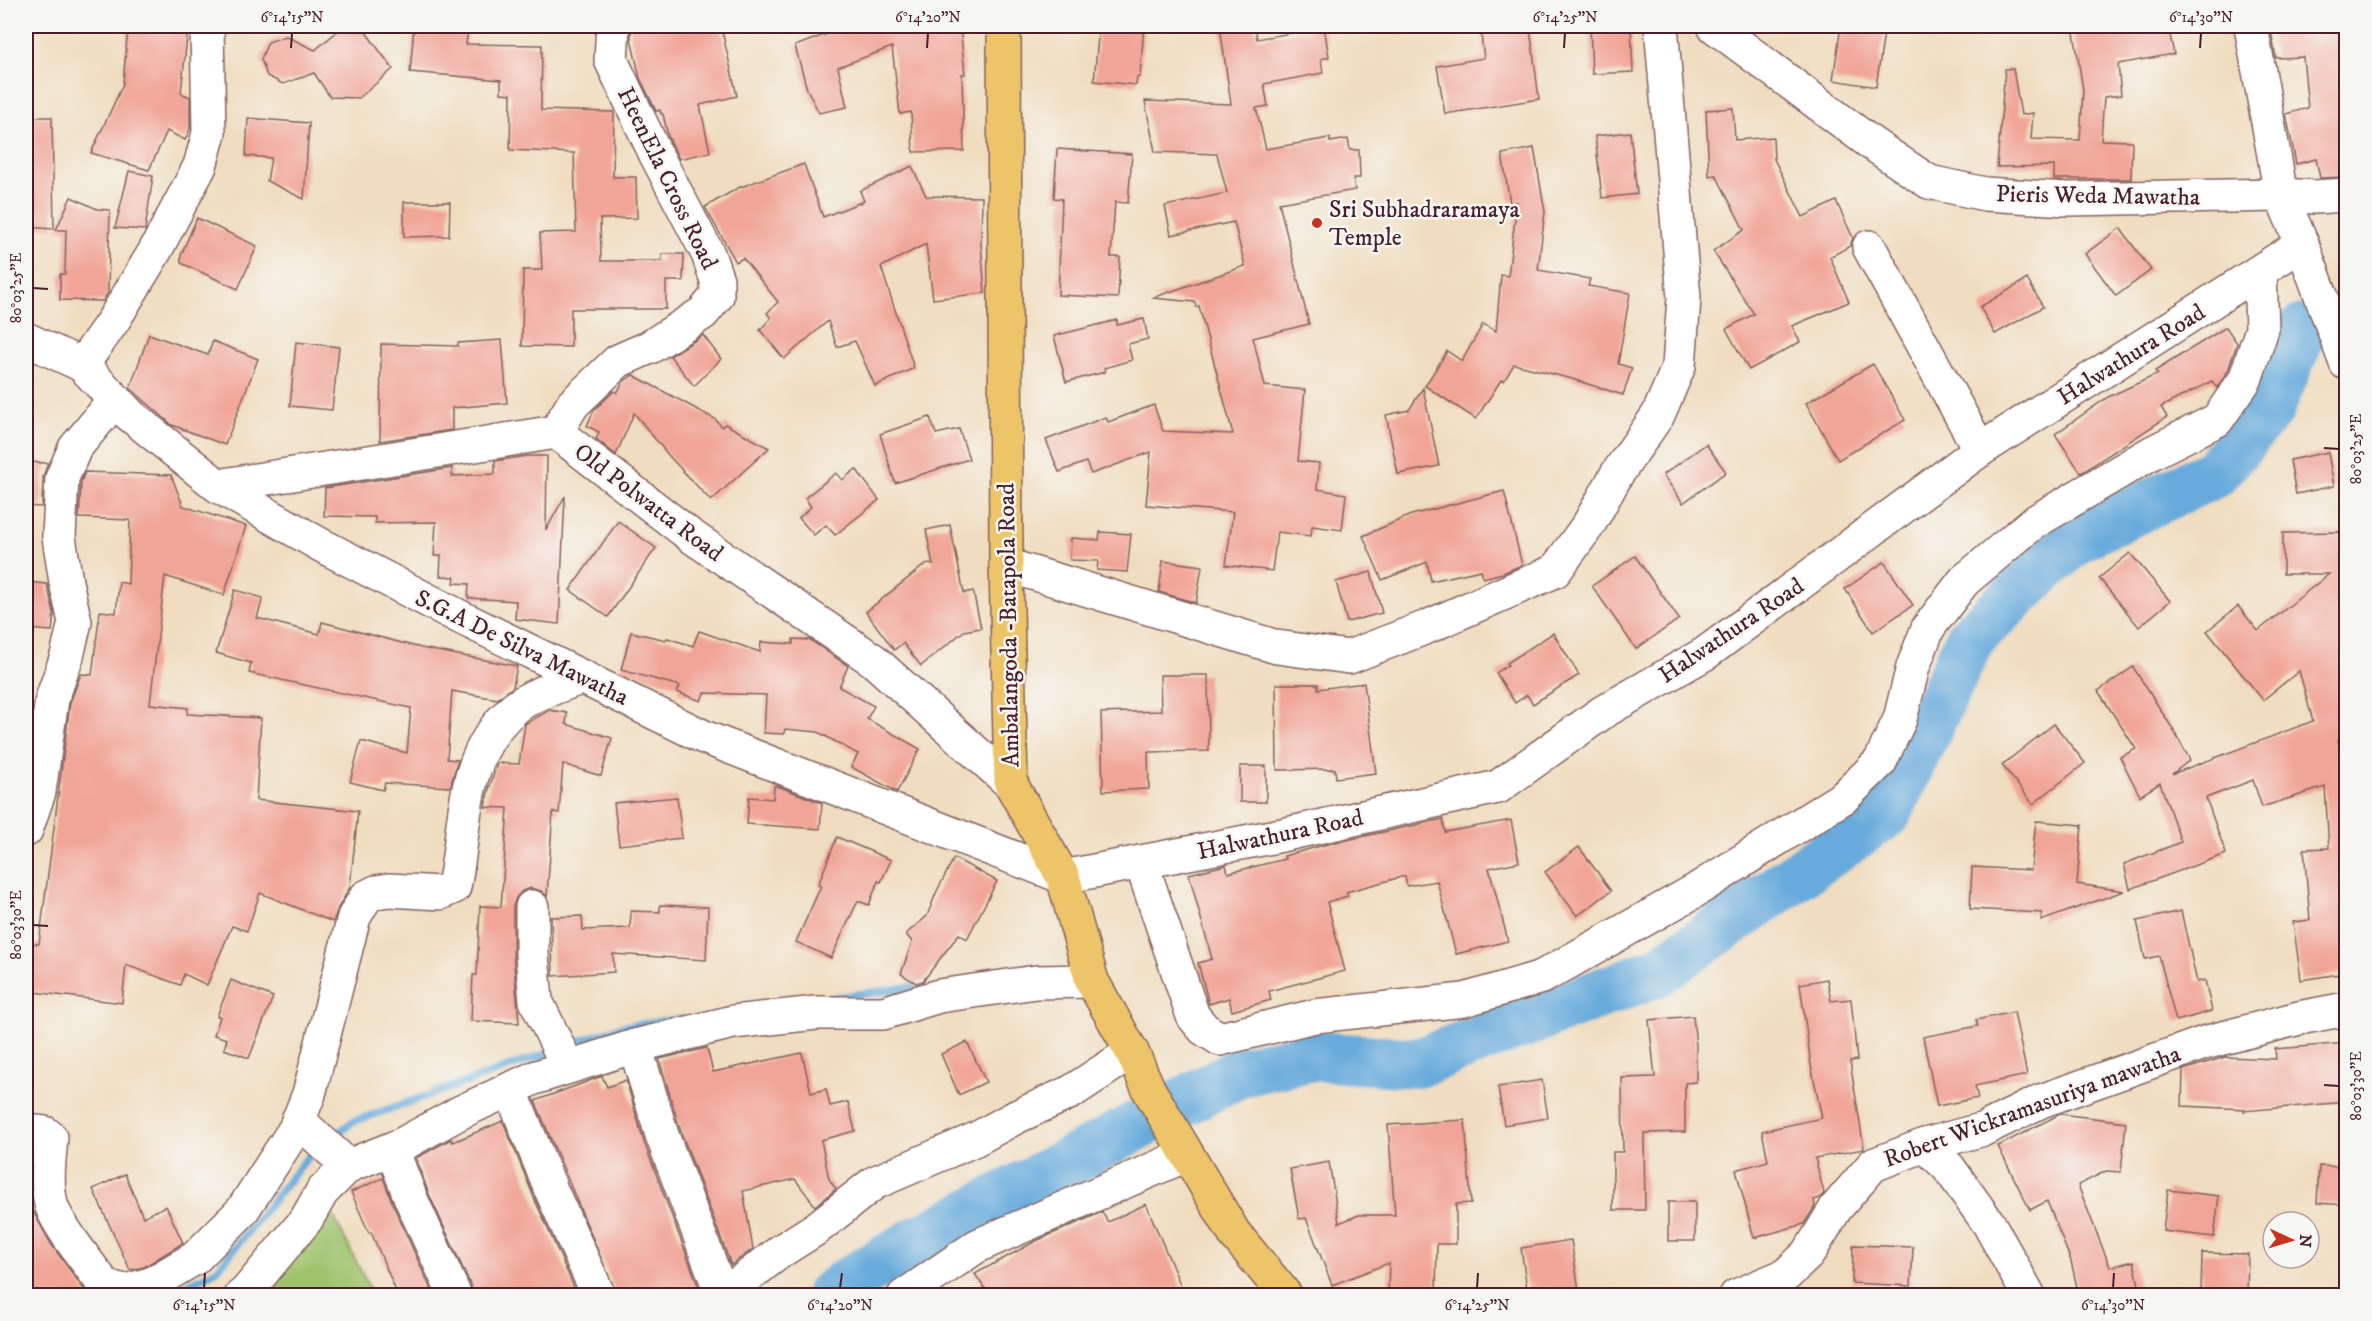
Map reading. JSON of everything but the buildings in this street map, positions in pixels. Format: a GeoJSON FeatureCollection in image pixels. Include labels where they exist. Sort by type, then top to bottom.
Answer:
{"type":"FeatureCollection","features":[{"type":"Feature","properties":{"kind":"main road","name":"Ambalangoda -Batapola Road"},"geometry":{"type":"LineString","coordinates":[[1004,26],[1006,565],[1011,784],[1063,877],[1092,981],[1149,1090],[1234,1233],[1286,1296]]}},
{"type":"Feature","properties":{"kind":"street"},"geometry":{"type":"LineString","coordinates":[[82,365],[113,321],[155,251],[200,166],[209,133],[207,26]]}},
{"type":"Feature","properties":{"kind":"street","name":"HeenEla Cross Road"},"geometry":{"type":"LineString","coordinates":[[556,432],[573,404],[618,362],[650,347],[703,313],[717,297],[717,280],[708,254],[664,171],[611,60],[613,26]]}},
{"type":"Feature","properties":{"kind":"street"},"geometry":{"type":"LineString","coordinates":[[1006,565],[1277,647],[1349,657],[1427,627],[1556,571],[1589,524],[1617,474],[1658,415],[1679,366],[1684,298],[1661,26]]}},
{"type":"Feature","properties":{"kind":"street","name":"Pieris Weda Mawatha"},"geometry":{"type":"LineString","coordinates":[[1714,26],[1871,143],[1929,182],[1986,194],[2067,199],[2346,195]]}},
{"type":"Feature","properties":{"kind":"street"},"geometry":{"type":"LineString","coordinates":[[2251,26],[2281,195],[2302,244],[2346,363]]}},
{"type":"Feature","properties":{"kind":"street","name":"Halwathura Road"},"geometry":{"type":"LineString","coordinates":[[1063,877],[1282,835],[1498,787],[1603,712],[1706,653],[1980,450],[2302,244]]}},
{"type":"Feature","properties":{"kind":"street"},"geometry":{"type":"LineString","coordinates":[[1869,247],[1980,450]]}},
{"type":"Feature","properties":{"kind":"street"},"geometry":{"type":"LineString","coordinates":[[1141,862],[1193,1016],[1204,1029],[1220,1039],[1315,1016],[1464,1000],[1542,977],[1693,892],[1844,797],[1880,762],[1900,719],[1914,667],[1928,628],[1964,581],[2033,523],[2154,452],[2217,420],[2245,380],[2262,329],[2260,272]]}},
{"type":"Feature","properties":{"kind":"street","name":"S.G.A De Silva Mawatha"},"geometry":{"type":"LineString","coordinates":[[26,339],[82,365],[129,415],[218,486],[319,544],[704,737],[1063,877]]}},
{"type":"Feature","properties":{"kind":"street"},"geometry":{"type":"LineString","coordinates":[[26,830],[39,792],[52,699],[67,656],[75,622],[59,537],[62,478],[75,448],[115,400]]}},
{"type":"Feature","properties":{"kind":"street","name":"Old Polwatta Road"},"geometry":{"type":"LineString","coordinates":[[218,486],[556,432],[691,536],[873,660],[1011,784]]}},
{"type":"Feature","properties":{"kind":"street"},"geometry":{"type":"LineString","coordinates":[[26,1131],[45,1133],[51,1138],[48,1168],[51,1206],[106,1287],[126,1291],[151,1284],[195,1258],[242,1211],[295,1129],[309,1094],[354,917],[366,897],[376,892],[389,890],[440,893],[454,887],[469,789],[478,758],[497,728],[516,707],[583,677]]}},
{"type":"Feature","properties":{"kind":"street"},"geometry":{"type":"LineString","coordinates":[[532,907],[532,954],[536,1001],[568,1067]]}},
{"type":"Feature","properties":{"kind":"street"},"geometry":{"type":"LineString","coordinates":[[241,1296],[306,1220],[322,1192],[348,1166],[392,1149],[510,1089],[568,1067],[635,1046],[733,1022],[816,1013],[883,1013],[939,996],[1036,982],[1092,981]]}},
{"type":"Feature","properties":{"kind":"street","name":"Robert Wickramasuriya mawatha"},"geometry":{"type":"LineString","coordinates":[[1736,1296],[1786,1275],[1808,1254],[1836,1208],[1873,1165],[1925,1145],[1984,1129],[2041,1101],[2204,1043],[2346,1009]]}},
{"type":"Feature","properties":{"kind":"street"},"geometry":{"type":"LineString","coordinates":[[635,1046],[662,1135],[722,1295],[781,1251],[817,1228],[874,1183],[976,1139],[1016,1117],[1071,1092],[1131,1052]]}},
{"type":"Feature","properties":{"kind":"street"},"geometry":{"type":"LineString","coordinates":[[510,1089],[552,1192],[599,1296]]}},
{"type":"Feature","properties":{"kind":"street"},"geometry":{"type":"LineString","coordinates":[[298,1120],[348,1166]]}},
{"type":"Feature","properties":{"kind":"street"},"geometry":{"type":"LineString","coordinates":[[1925,1145],[1950,1168],[1989,1224],[2029,1296]]}},
{"type":"Feature","properties":{"kind":"street"},"geometry":{"type":"LineString","coordinates":[[392,1149],[411,1199],[455,1296]]}},
{"type":"Feature","properties":{"kind":"street"},"geometry":{"type":"LineString","coordinates":[[904,1296],[977,1246],[1183,1149]]}},
{"type":"Feature","properties":{"kind":"green space"},"geometry":{"type":"Polygon","coordinates":[[[333,1215],[373,1295],[267,1296],[306,1220],[333,1215]]]}},
{"type":"Feature","properties":{"kind":"waterway"},"geometry":{"type":"LineString","coordinates":[[830,1296],[846,1283],[912,1244],[1240,1072],[1313,1056],[1418,1063],[1659,971],[1887,813],[1971,637],[2078,537],[2215,473],[2270,408],[2303,329]]}},
{"type":"Feature","properties":{"kind":"waterway"},"geometry":{"type":"LineString","coordinates":[[832,998],[912,987]]}},
{"type":"Feature","properties":{"kind":"waterway"},"geometry":{"type":"LineString","coordinates":[[564,1047],[621,1027],[682,1019]]}},
{"type":"Feature","properties":{"kind":"waterway"},"geometry":{"type":"LineString","coordinates":[[329,1141],[352,1122],[552,1052]]}},
{"type":"Feature","properties":{"kind":"waterway"},"geometry":{"type":"LineString","coordinates":[[166,1296],[217,1270],[307,1158],[318,1149]]}},
{"type":"Feature","properties":{"kind":"place","name":"Sri Subhadraramaya Temple"},"geometry":{"type":"Point","coordinates":[1317,223]}}]}
